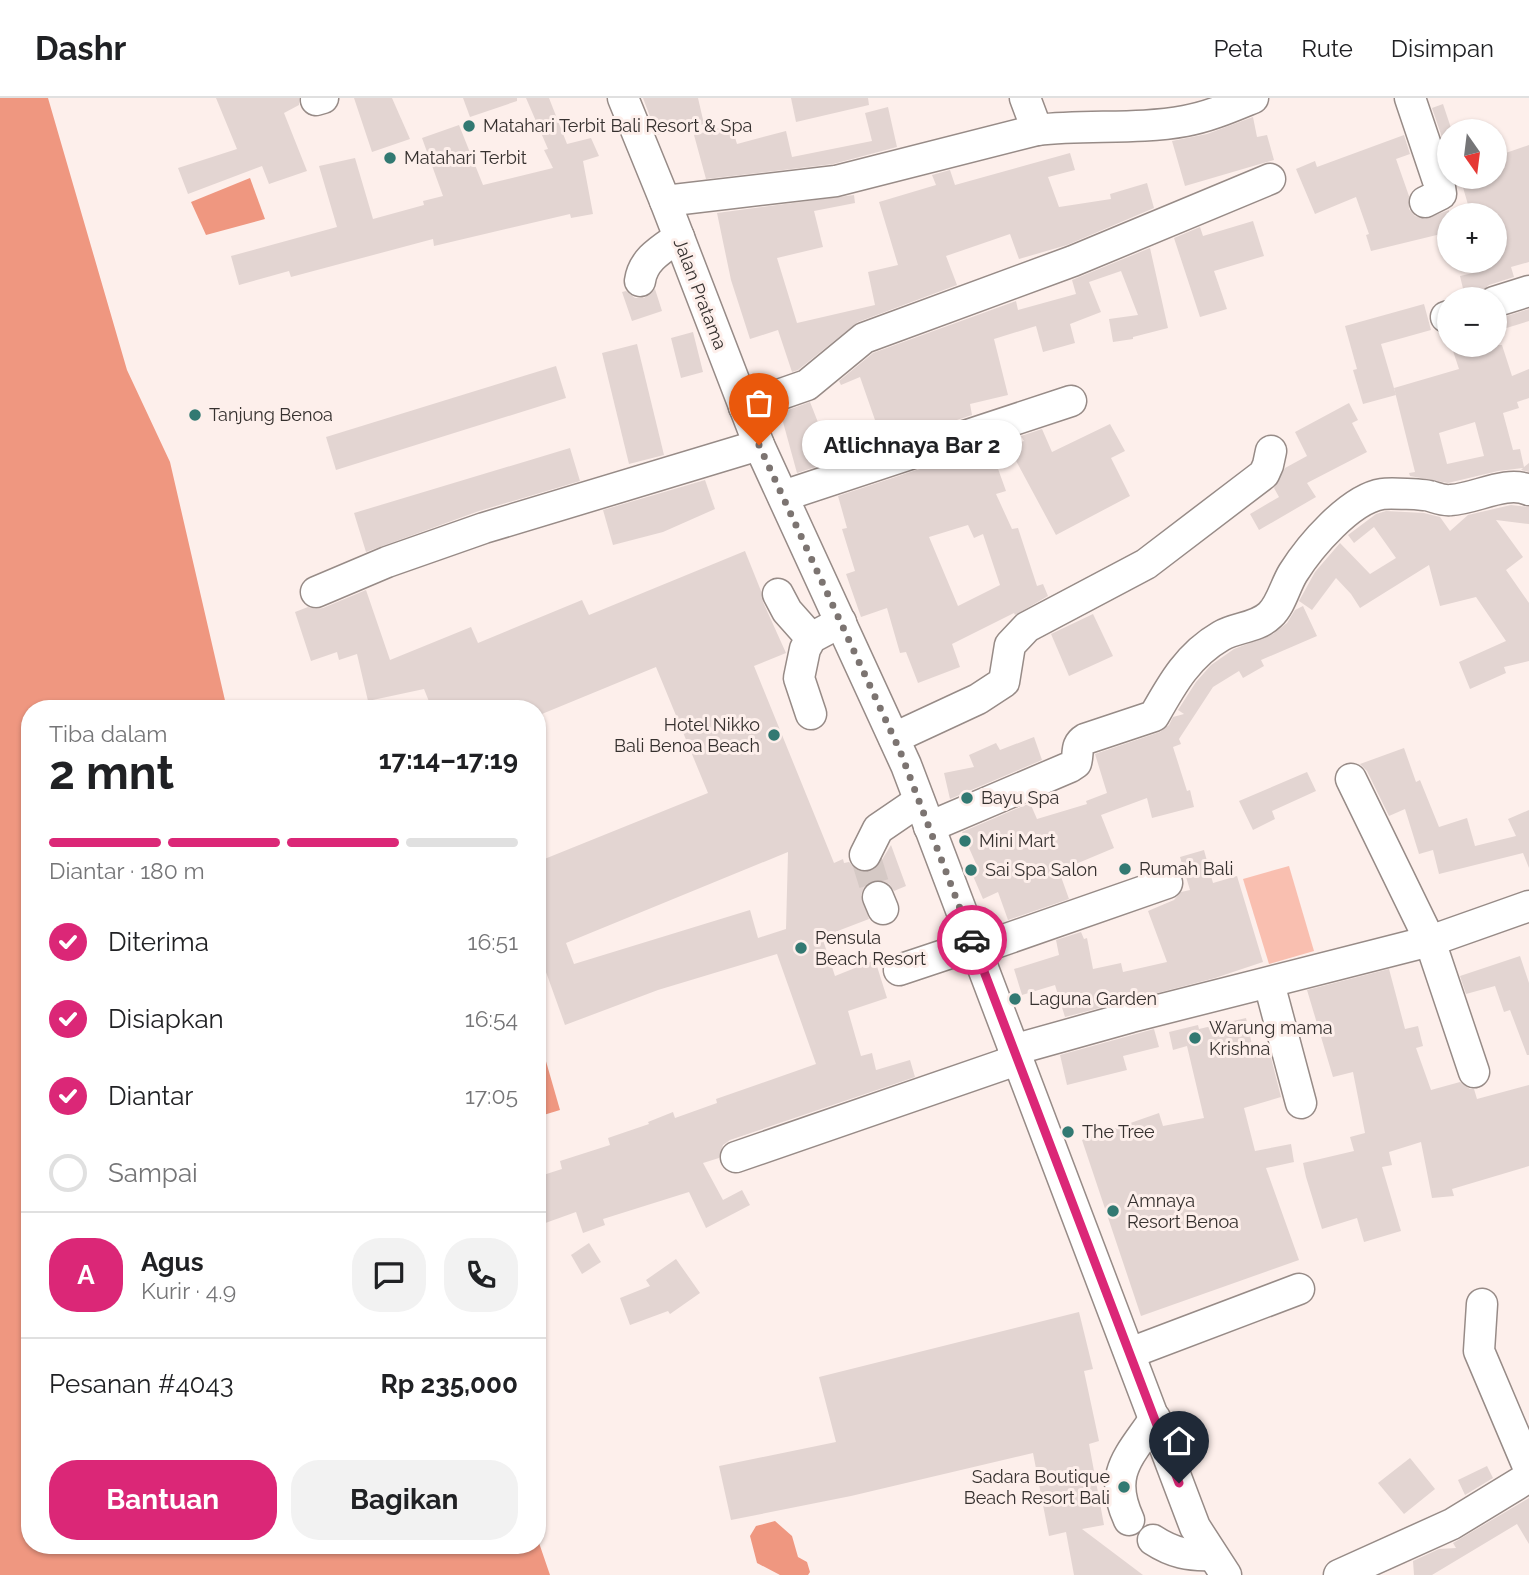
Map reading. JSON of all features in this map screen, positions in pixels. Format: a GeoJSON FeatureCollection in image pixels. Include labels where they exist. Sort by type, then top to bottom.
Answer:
{"type":"FeatureCollection","features":[{"type":"Feature","properties":{"kind":"street","name":"Jalan Pratama"},"geometry":{"type":"LineString","coordinates":[[623,98],[759,445],[894,738],[1195,1527],[1219,1565]]}},
{"type":"Feature","properties":{"kind":"street"},"geometry":{"type":"LineString","coordinates":[[1025,98],[1037,130]]}},
{"type":"Feature","properties":{"kind":"street"},"geometry":{"type":"LineString","coordinates":[[665,201],[836,181],[1037,130],[1146,111],[1188,121],[1225,110],[1252,98]]}},
{"type":"Feature","properties":{"kind":"street"},"geometry":{"type":"LineString","coordinates":[[1410,98],[1440,187],[1441,194],[1425,202]]}},
{"type":"Feature","properties":{"kind":"street"},"geometry":{"type":"LineString","coordinates":[[744,407],[807,385],[863,338],[1073,261],[1270,179]]}},
{"type":"Feature","properties":{"kind":"street"},"geometry":{"type":"LineString","coordinates":[[640,281],[650,259],[679,237]]}},
{"type":"Feature","properties":{"kind":"street"},"geometry":{"type":"LineString","coordinates":[[1507,298],[1529,291]]}},
{"type":"Feature","properties":{"kind":"street"},"geometry":{"type":"LineString","coordinates":[[783,496],[1071,401]]}},
{"type":"Feature","properties":{"kind":"street"},"geometry":{"type":"LineString","coordinates":[[316,592],[387,562],[484,528],[759,445]]}},
{"type":"Feature","properties":{"kind":"street"},"geometry":{"type":"LineString","coordinates":[[894,738],[978,699],[1004,682],[1010,646],[1027,627],[1146,564],[1264,474],[1271,450]]}},
{"type":"Feature","properties":{"kind":"street"},"geometry":{"type":"LineString","coordinates":[[865,855],[878,829],[1070,767],[1076,763],[1080,742],[1154,716],[1191,658],[1223,635],[1254,625],[1272,614],[1300,564],[1349,508],[1366,498],[1395,493],[1409,496],[1428,495],[1450,500],[1507,489],[1529,490]]}},
{"type":"Feature","properties":{"kind":"street"},"geometry":{"type":"LineString","coordinates":[[778,594],[787,611],[811,638]]}},
{"type":"Feature","properties":{"kind":"street"},"geometry":{"type":"LineString","coordinates":[[811,714],[799,678],[805,649],[811,638],[841,622]]}},
{"type":"Feature","properties":{"kind":"street"},"geometry":{"type":"LineString","coordinates":[[1351,779],[1430,941],[1474,1072]]}},
{"type":"Feature","properties":{"kind":"street"},"geometry":{"type":"LineString","coordinates":[[898,970],[1167,883]]}},
{"type":"Feature","properties":{"kind":"street"},"geometry":{"type":"LineString","coordinates":[[736,1157],[1015,1055],[1131,1017],[1430,941],[1529,906]]}},
{"type":"Feature","properties":{"kind":"street"},"geometry":{"type":"LineString","coordinates":[[1269,984],[1301,1103]]}},
{"type":"Feature","properties":{"kind":"street"},"geometry":{"type":"LineString","coordinates":[[1130,1353],[1299,1289]]}},
{"type":"Feature","properties":{"kind":"street"},"geometry":{"type":"LineString","coordinates":[[1482,1304],[1479,1351],[1529,1469]]}},
{"type":"Feature","properties":{"kind":"street"},"geometry":{"type":"LineString","coordinates":[[1129,1520],[1120,1496],[1121,1471],[1155,1418]]}},
{"type":"Feature","properties":{"kind":"street"},"geometry":{"type":"LineString","coordinates":[[1339,1575],[1451,1524],[1529,1478]]}},
{"type":"Feature","properties":{"kind":"street"},"geometry":{"type":"LineString","coordinates":[[1153,1540],[1166,1549],[1219,1565]]}},
{"type":"Feature","properties":{"kind":"shaded area"},"geometry":{"type":"Polygon","coordinates":[[[0,98],[48,98],[127,370],[170,462],[225,700],[21,700],[21,1554],[543,1554],[550,1575],[0,1575],[0,98]]]}},
{"type":"Feature","properties":{"kind":"shaded area"},"geometry":{"type":"Polygon","coordinates":[[[250,178],[265,219],[206,235],[191,202],[250,178]]]}},
{"type":"Feature","properties":{"kind":"shaded area"},"geometry":{"type":"Polygon","coordinates":[[[1289,866],[1314,951],[1269,964],[1243,879],[1289,866]]]}},
{"type":"Feature","properties":{"kind":"shaded area"},"geometry":{"type":"Polygon","coordinates":[[[546,1061],[560,1110],[546,1114],[546,1061]]]}},
{"type":"Feature","properties":{"kind":"shaded area"},"geometry":{"type":"Polygon","coordinates":[[[775,1521],[792,1536],[798,1557],[807,1562],[810,1572],[808,1575],[780,1575],[757,1563],[750,1536],[756,1526],[775,1521]]]}},
{"type":"Feature","properties":{"kind":"building"},"geometry":{"type":"Polygon","coordinates":[[[216,98],[299,98],[299,105],[284,113],[307,171],[269,184],[262,166],[188,194],[178,168],[237,149],[216,98]]]}},
{"type":"Feature","properties":{"kind":"building"},"geometry":{"type":"Polygon","coordinates":[[[354,98],[392,98],[410,139],[372,152],[354,98]]]}},
{"type":"Feature","properties":{"kind":"building"},"geometry":{"type":"Polygon","coordinates":[[[463,98],[517,98],[517,101],[470,117],[463,98]]]}},
{"type":"Feature","properties":{"kind":"building"},"geometry":{"type":"Polygon","coordinates":[[[526,98],[549,98],[567,144],[591,138],[599,156],[583,161],[593,214],[571,218],[570,214],[434,246],[433,239],[291,277],[289,271],[239,285],[231,256],[337,227],[319,166],[355,158],[373,219],[424,205],[423,201],[443,196],[422,138],[459,125],[483,185],[553,168],[544,150],[548,149],[526,98]]]}},
{"type":"Feature","properties":{"kind":"building"},"geometry":{"type":"Polygon","coordinates":[[[643,98],[698,98],[704,124],[657,135],[643,98]]]}},
{"type":"Feature","properties":{"kind":"building"},"geometry":{"type":"Polygon","coordinates":[[[791,98],[868,98],[869,105],[796,122],[791,98]]]}},
{"type":"Feature","properties":{"kind":"building"},"geometry":{"type":"Polygon","coordinates":[[[1443,104],[1448,119],[1437,119],[1437,123],[1432,108],[1443,104]]]}},
{"type":"Feature","properties":{"kind":"building"},"geometry":{"type":"Polygon","coordinates":[[[888,107],[897,147],[833,164],[706,179],[694,135],[731,125],[737,144],[786,131],[792,157],[872,141],[865,113],[888,107]]]}},
{"type":"Feature","properties":{"kind":"building"},"geometry":{"type":"Polygon","coordinates":[[[1253,117],[1257,137],[1267,135],[1274,160],[1185,186],[1172,141],[1207,134],[1253,117]]]}},
{"type":"Feature","properties":{"kind":"building"},"geometry":{"type":"Polygon","coordinates":[[[1404,135],[1410,154],[1396,159],[1409,196],[1409,209],[1415,216],[1425,219],[1437,214],[1437,235],[1371,251],[1366,235],[1369,234],[1356,197],[1315,214],[1296,169],[1315,161],[1317,167],[1404,135]]]}},
{"type":"Feature","properties":{"kind":"building"},"geometry":{"type":"Polygon","coordinates":[[[1529,145],[1529,262],[1511,267],[1514,277],[1487,287],[1463,287],[1460,276],[1473,273],[1507,273],[1507,203],[1468,203],[1463,189],[1507,189],[1507,153],[1529,145]]]}},
{"type":"Feature","properties":{"kind":"building"},"geometry":{"type":"Polygon","coordinates":[[[1070,153],[1075,170],[1048,177],[1059,207],[1111,199],[1110,194],[1147,183],[1154,208],[1067,245],[1019,259],[1010,234],[946,256],[957,285],[858,322],[792,372],[778,330],[750,339],[731,280],[717,213],[854,195],[855,203],[814,211],[823,247],[777,258],[797,323],[875,305],[868,272],[898,265],[879,202],[936,185],[932,175],[950,170],[955,185],[1070,153]]]}},
{"type":"Feature","properties":{"kind":"building"},"geometry":{"type":"Polygon","coordinates":[[[1253,221],[1264,256],[1214,271],[1227,309],[1200,317],[1174,238],[1200,227],[1203,236],[1253,221]]]}},
{"type":"Feature","properties":{"kind":"building"},"geometry":{"type":"Polygon","coordinates":[[[1150,248],[1168,328],[1113,342],[1109,319],[1138,315],[1121,271],[1089,282],[1101,312],[1070,324],[1075,343],[1043,352],[1036,326],[994,339],[1008,395],[970,404],[972,415],[797,473],[783,422],[772,427],[769,417],[810,402],[823,435],[875,420],[860,377],[841,385],[839,381],[873,353],[1016,301],[1018,310],[1076,294],[1072,280],[1150,248]]]}},
{"type":"Feature","properties":{"kind":"building"},"geometry":{"type":"Polygon","coordinates":[[[655,289],[662,311],[632,321],[622,292],[626,291],[635,298],[644,298],[655,289]]]}},
{"type":"Feature","properties":{"kind":"building"},"geometry":{"type":"Polygon","coordinates":[[[1424,304],[1431,330],[1381,344],[1396,395],[1363,404],[1345,326],[1424,304]]]}},
{"type":"Feature","properties":{"kind":"building"},"geometry":{"type":"Polygon","coordinates":[[[1529,309],[1529,321],[1507,328],[1507,316],[1529,309]]]}},
{"type":"Feature","properties":{"kind":"building"},"geometry":{"type":"Polygon","coordinates":[[[693,332],[703,372],[681,378],[671,338],[693,332]]]}},
{"type":"Feature","properties":{"kind":"building"},"geometry":{"type":"Polygon","coordinates":[[[637,344],[664,455],[629,464],[602,353],[637,344]]]}},
{"type":"Feature","properties":{"kind":"building"},"geometry":{"type":"Polygon","coordinates":[[[1455,357],[1506,357],[1512,376],[1529,369],[1529,398],[1517,402],[1519,408],[1503,413],[1513,450],[1520,449],[1524,467],[1529,463],[1529,472],[1521,470],[1523,468],[1498,471],[1448,483],[1410,476],[1409,473],[1415,472],[1394,388],[1459,369],[1455,357]],[[1475,422],[1439,433],[1447,464],[1484,456],[1475,422]]]}},
{"type":"Feature","properties":{"kind":"building"},"geometry":{"type":"Polygon","coordinates":[[[556,366],[566,398],[336,470],[326,437],[556,366]]]}},
{"type":"Feature","properties":{"kind":"building"},"geometry":{"type":"Polygon","coordinates":[[[1349,403],[1358,420],[1352,423],[1367,452],[1307,483],[1316,497],[1259,530],[1250,514],[1279,497],[1274,488],[1285,468],[1307,456],[1295,432],[1349,403]]]}},
{"type":"Feature","properties":{"kind":"building"},"geometry":{"type":"Polygon","coordinates":[[[1110,424],[1125,451],[1111,458],[1130,496],[1056,535],[1008,446],[1024,441],[1021,436],[1042,429],[1052,452],[1110,424]]]}},
{"type":"Feature","properties":{"kind":"building"},"geometry":{"type":"Polygon","coordinates":[[[570,448],[580,481],[479,511],[366,552],[354,513],[570,448]]]}},
{"type":"Feature","properties":{"kind":"building"},"geometry":{"type":"Polygon","coordinates":[[[992,452],[1006,491],[996,494],[1012,529],[1018,528],[1037,586],[1043,584],[1048,596],[1015,615],[1014,613],[952,644],[960,667],[918,683],[906,652],[900,653],[887,608],[861,617],[846,574],[855,571],[842,529],[847,528],[838,496],[968,453],[969,460],[992,452]],[[968,525],[929,537],[958,606],[1000,585],[983,534],[974,538],[968,525]]]}},
{"type":"Feature","properties":{"kind":"building"},"geometry":{"type":"Polygon","coordinates":[[[705,480],[715,509],[663,532],[613,545],[603,510],[705,480]]]}},
{"type":"Feature","properties":{"kind":"building"},"geometry":{"type":"Polygon","coordinates":[[[1511,505],[1529,507],[1529,524],[1496,520],[1523,557],[1506,570],[1529,603],[1529,661],[1504,667],[1506,673],[1470,689],[1459,662],[1506,641],[1476,597],[1440,606],[1429,565],[1360,608],[1336,578],[1312,610],[1299,601],[1315,572],[1340,543],[1370,574],[1396,558],[1374,527],[1354,543],[1348,535],[1376,514],[1386,511],[1424,513],[1440,517],[1450,531],[1468,515],[1511,505]]]}},
{"type":"Feature","properties":{"kind":"building"},"geometry":{"type":"Polygon","coordinates":[[[745,551],[763,602],[786,653],[754,666],[834,863],[843,859],[844,863],[849,862],[857,870],[874,870],[891,845],[906,886],[894,891],[889,884],[881,880],[871,881],[864,887],[861,895],[869,919],[822,937],[835,976],[875,960],[887,998],[848,1011],[861,1056],[872,1053],[876,1070],[910,1060],[915,1077],[730,1140],[723,1145],[719,1158],[703,1163],[723,1200],[742,1190],[750,1205],[706,1228],[689,1192],[603,1219],[605,1225],[583,1233],[576,1212],[546,1223],[546,1174],[562,1169],[560,1161],[610,1145],[608,1138],[649,1124],[648,1122],[673,1112],[675,1118],[717,1103],[716,1099],[816,1064],[777,954],[658,990],[565,1025],[546,972],[546,858],[708,793],[656,667],[546,712],[546,700],[428,700],[424,689],[368,700],[357,654],[339,660],[337,652],[311,661],[295,612],[308,607],[323,608],[366,590],[390,660],[471,627],[478,643],[582,600],[589,615],[745,551]],[[788,852],[566,943],[574,964],[750,910],[758,938],[786,929],[788,852]]]}},
{"type":"Feature","properties":{"kind":"building"},"geometry":{"type":"Polygon","coordinates":[[[1303,606],[1317,636],[1261,660],[1264,666],[1243,678],[1239,671],[1213,687],[1179,739],[1181,744],[1173,747],[1194,807],[1152,818],[1147,798],[1101,815],[1114,848],[1059,871],[1069,899],[1008,920],[998,892],[983,899],[970,869],[977,866],[962,832],[1030,803],[1037,819],[1087,804],[1086,801],[1107,793],[1095,754],[1160,732],[1169,725],[1173,717],[1184,714],[1178,710],[1211,665],[1234,649],[1273,634],[1287,623],[1295,610],[1303,606]]]}},
{"type":"Feature","properties":{"kind":"building"},"geometry":{"type":"Polygon","coordinates":[[[1093,614],[1113,656],[1069,676],[1051,634],[1093,614]]]}},
{"type":"Feature","properties":{"kind":"building"},"geometry":{"type":"Polygon","coordinates":[[[1034,737],[1042,760],[950,799],[944,773],[974,767],[969,755],[996,743],[1000,750],[1034,737]]]}},
{"type":"Feature","properties":{"kind":"building"},"geometry":{"type":"Polygon","coordinates":[[[1404,748],[1416,782],[1420,780],[1439,827],[1467,818],[1475,846],[1516,836],[1508,819],[1529,810],[1529,868],[1523,853],[1439,874],[1433,850],[1419,854],[1405,809],[1389,816],[1367,771],[1360,764],[1404,748]]]}},
{"type":"Feature","properties":{"kind":"building"},"geometry":{"type":"Polygon","coordinates":[[[1307,772],[1316,791],[1272,811],[1275,819],[1253,830],[1239,801],[1307,772]]]}},
{"type":"Feature","properties":{"kind":"building"},"geometry":{"type":"Polygon","coordinates":[[[1204,850],[1213,883],[1237,876],[1263,962],[1215,978],[1065,1017],[1055,985],[1022,995],[1014,969],[1059,955],[1056,940],[1081,932],[1084,939],[1087,938],[1093,969],[1121,963],[1123,972],[1167,962],[1148,911],[1174,900],[1181,892],[1190,890],[1180,857],[1204,850]]]}},
{"type":"Feature","properties":{"kind":"building"},"geometry":{"type":"Polygon","coordinates":[[[1520,956],[1529,983],[1529,1055],[1510,1010],[1504,1012],[1495,986],[1466,994],[1460,976],[1520,956]]]}},
{"type":"Feature","properties":{"kind":"building"},"geometry":{"type":"Polygon","coordinates":[[[1389,969],[1405,1029],[1418,1026],[1423,1046],[1416,1048],[1431,1090],[1460,1082],[1474,1089],[1477,1099],[1529,1085],[1529,1166],[1452,1189],[1454,1196],[1432,1198],[1421,1142],[1389,1152],[1392,1165],[1382,1167],[1401,1231],[1364,1242],[1357,1218],[1322,1229],[1306,1177],[1303,1163],[1354,1151],[1350,1137],[1365,1133],[1353,1072],[1333,1077],[1307,990],[1389,969]]]}},
{"type":"Feature","properties":{"kind":"building"},"geometry":{"type":"Polygon","coordinates":[[[1246,1018],[1253,1049],[1268,1046],[1281,1097],[1244,1108],[1255,1151],[1291,1144],[1294,1162],[1266,1168],[1299,1260],[1141,1316],[1082,1140],[1159,1113],[1163,1126],[1204,1118],[1187,1046],[1173,1050],[1169,1032],[1198,1025],[1199,1029],[1246,1018]]]}},
{"type":"Feature","properties":{"kind":"building"},"geometry":{"type":"Polygon","coordinates":[[[1154,1029],[1159,1047],[1123,1056],[1127,1070],[1067,1085],[1060,1055],[1154,1029]]]}},
{"type":"Feature","properties":{"kind":"building"},"geometry":{"type":"Polygon","coordinates":[[[589,1243],[601,1262],[582,1274],[571,1255],[589,1243]]]}},
{"type":"Feature","properties":{"kind":"building"},"geometry":{"type":"Polygon","coordinates":[[[676,1259],[700,1293],[670,1314],[668,1311],[630,1325],[620,1298],[650,1286],[646,1280],[676,1259]]]}},
{"type":"Feature","properties":{"kind":"building"},"geometry":{"type":"Polygon","coordinates":[[[1079,1312],[1093,1369],[1084,1371],[1099,1441],[1089,1444],[1104,1525],[1082,1529],[1143,1575],[1074,1575],[1066,1532],[1049,1536],[1033,1453],[851,1496],[731,1520],[719,1466],[836,1442],[819,1377],[1079,1312]]]}},
{"type":"Feature","properties":{"kind":"building"},"geometry":{"type":"Polygon","coordinates":[[[1410,1458],[1435,1489],[1404,1514],[1378,1483],[1410,1458]]]}},
{"type":"Feature","properties":{"kind":"building"},"geometry":{"type":"Polygon","coordinates":[[[1487,1466],[1493,1478],[1465,1495],[1458,1480],[1487,1466]]]}},
{"type":"Feature","properties":{"kind":"building"},"geometry":{"type":"Polygon","coordinates":[[[1529,1498],[1529,1544],[1517,1524],[1432,1575],[1414,1575],[1413,1561],[1439,1549],[1456,1548],[1453,1543],[1529,1498]]]}},
{"type":"Feature","properties":{"kind":"tunnel"},"geometry":{"type":"LineString","coordinates":[[865,855],[878,897]]}},
{"type":"Feature","properties":{"kind":"way so far"},"geometry":{"type":"LineString","coordinates":[[759,445],[900,751],[972,940]]}},
{"type":"Feature","properties":{"kind":"place","name":"Matahari Terbit Bali Resort & Spa"},"geometry":{"type":"Point","coordinates":[469,126]}},
{"type":"Feature","properties":{"kind":"place","name":"Matahari Terbit"},"geometry":{"type":"Point","coordinates":[390,158]}},
{"type":"Feature","properties":{"kind":"place","name":"Tanjung Benoa"},"geometry":{"type":"Point","coordinates":[195,415]}},
{"type":"Feature","properties":{"kind":"place","name":"Atlichnaya Bar 2"},"geometry":{"type":"Point","coordinates":[759,445]}},
{"type":"Feature","properties":{"kind":"place","name":"Hotel Nikko Bali Benoa Beach"},"geometry":{"type":"Point","coordinates":[774,735]}},
{"type":"Feature","properties":{"kind":"place","name":"Bayu Spa"},"geometry":{"type":"Point","coordinates":[967,798]}},
{"type":"Feature","properties":{"kind":"place","name":"Mini Mart"},"geometry":{"type":"Point","coordinates":[965,841]}},
{"type":"Feature","properties":{"kind":"place","name":"Rumah Bali"},"geometry":{"type":"Point","coordinates":[1125,869]}},
{"type":"Feature","properties":{"kind":"place","name":"Sai Spa Salon"},"geometry":{"type":"Point","coordinates":[971,870]}},
{"type":"Feature","properties":{"kind":"place","name":"Pensula Beach Resort"},"geometry":{"type":"Point","coordinates":[801,948]}},
{"type":"Feature","properties":{"kind":"place","name":"Laguna Garden"},"geometry":{"type":"Point","coordinates":[1015,999]}},
{"type":"Feature","properties":{"kind":"place","name":"Warung mama Krishna"},"geometry":{"type":"Point","coordinates":[1195,1038]}},
{"type":"Feature","properties":{"kind":"place","name":"The Tree"},"geometry":{"type":"Point","coordinates":[1068,1132]}},
{"type":"Feature","properties":{"kind":"place","name":"Amnaya Resort Benoa"},"geometry":{"type":"Point","coordinates":[1113,1211]}},
{"type":"Feature","properties":{"kind":"place","name":"Sadara Boutique Beach Resort Bali"},"geometry":{"type":"Point","coordinates":[1124,1487]}},
{"type":"Feature","properties":{"kind":"route"},"geometry":{"type":"LineString","coordinates":[[972,940],[1179,1483]]}}]}
